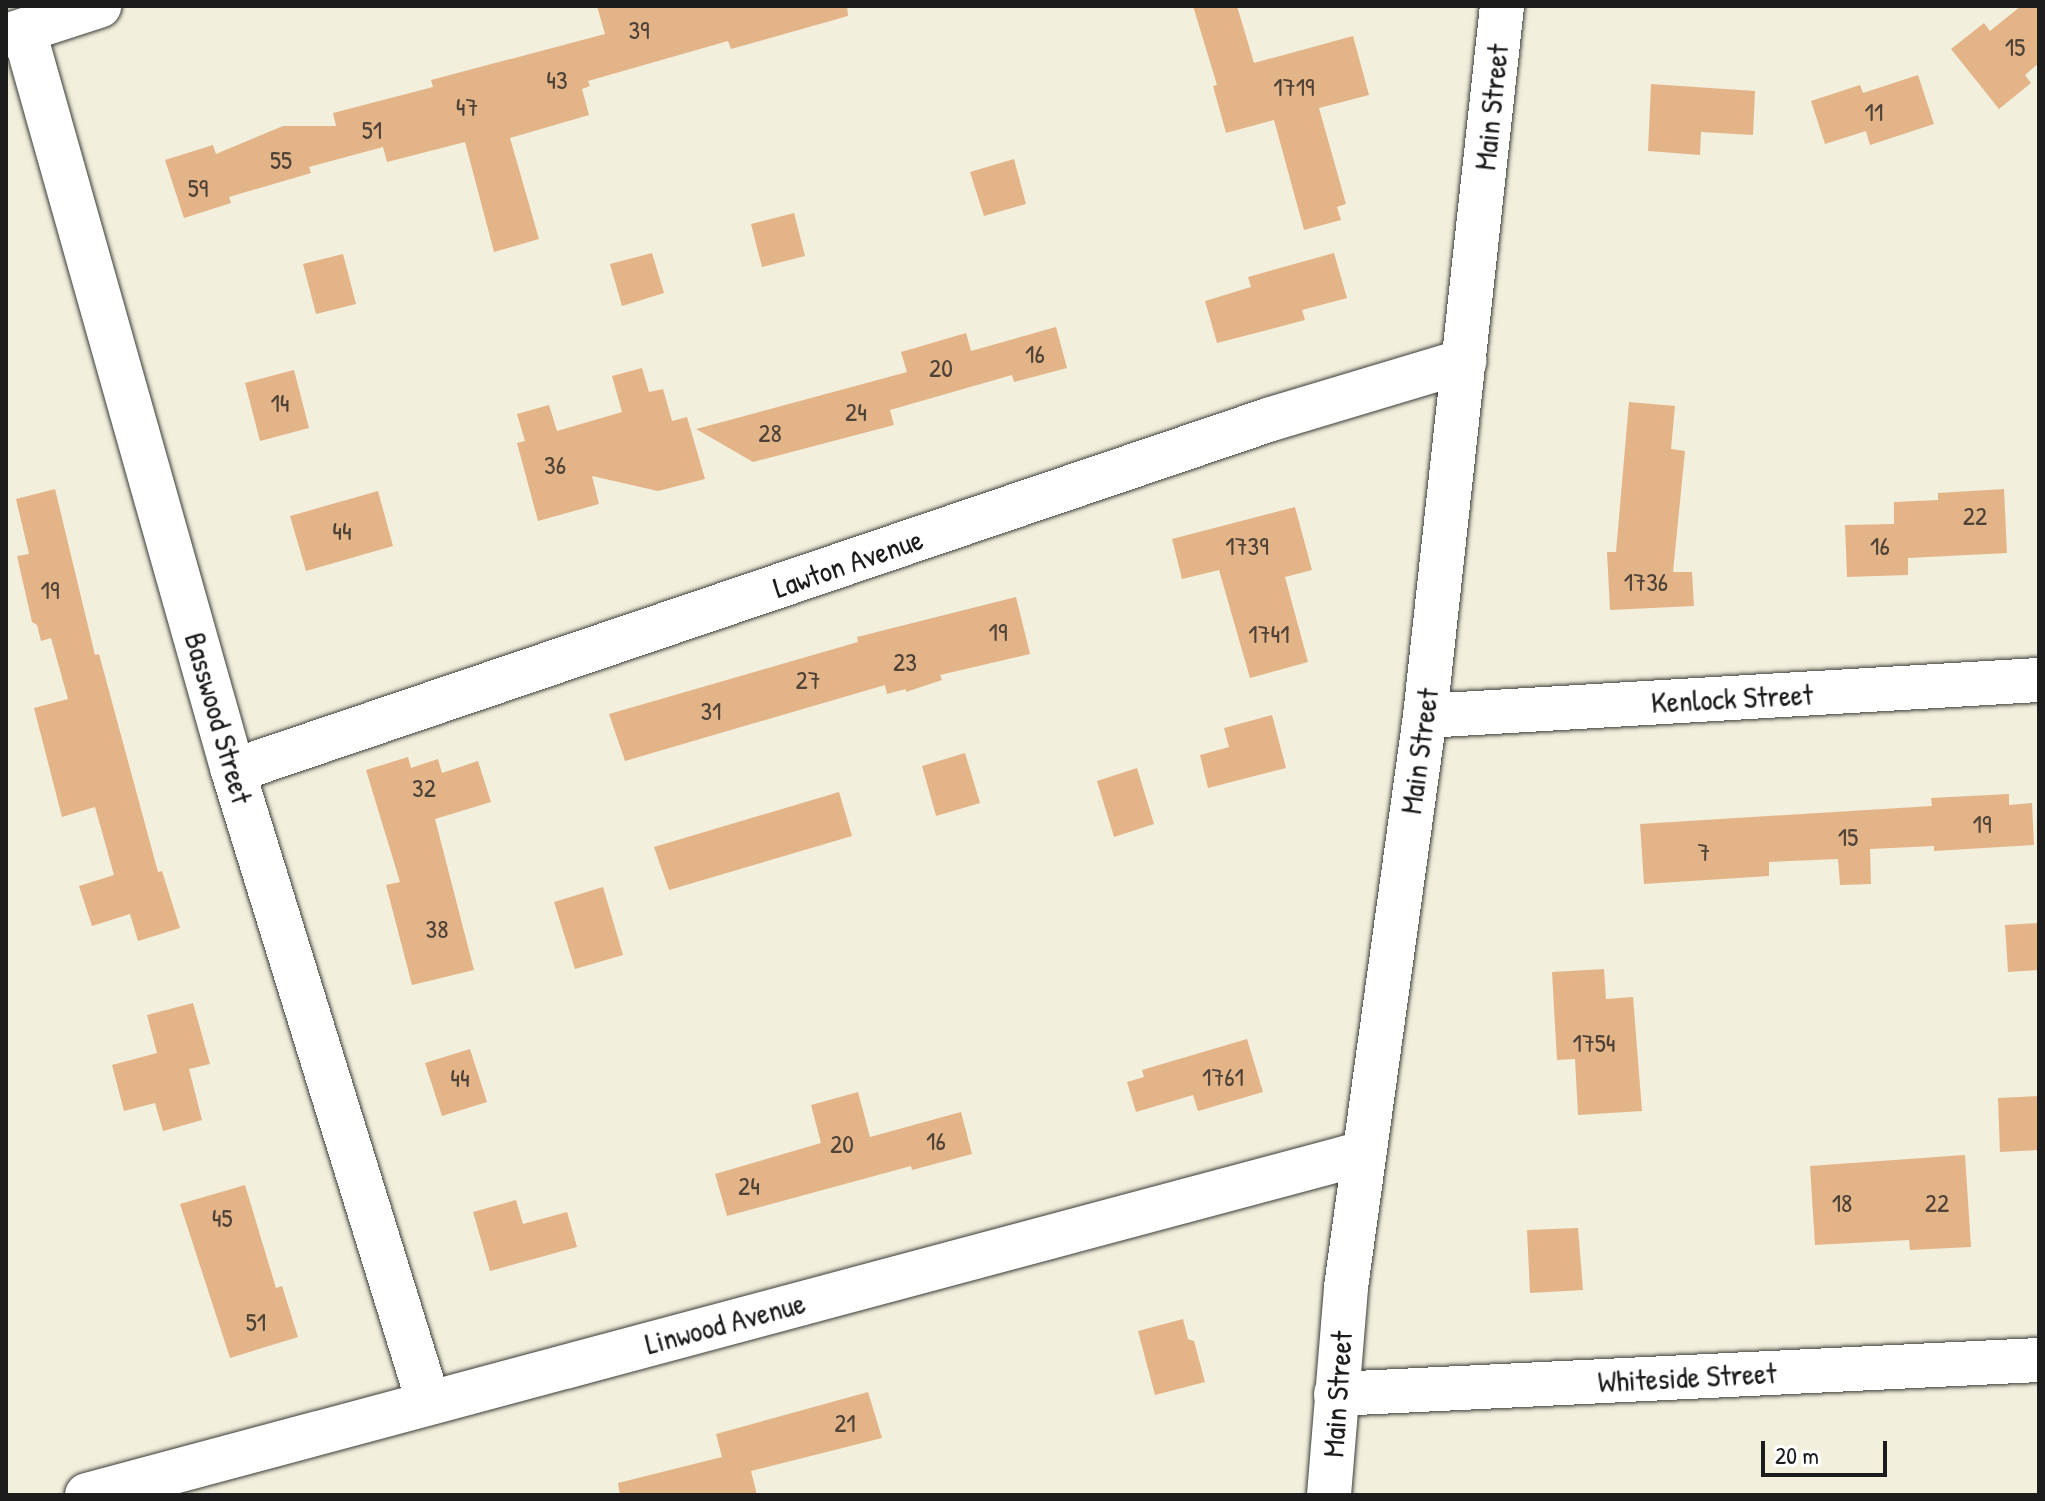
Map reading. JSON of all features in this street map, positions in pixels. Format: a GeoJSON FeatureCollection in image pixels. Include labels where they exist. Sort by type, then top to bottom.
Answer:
{"type":"FeatureCollection","features":[{"type":"Feature","properties":{"kind":"street"},"geometry":{"type":"LineString","coordinates":[[15,34],[99,6]]}},
{"type":"Feature","properties":{"kind":"street","name":"Main Street"},"geometry":{"type":"LineString","coordinates":[[1329,1495],[1336,1394],[1363,1153],[1425,716],[1502,6]]}},
{"type":"Feature","properties":{"kind":"street","name":"Basswood Street"},"geometry":{"type":"LineString","coordinates":[[15,34],[233,771],[428,1401]]}},
{"type":"Feature","properties":{"kind":"street","name":"Lawton Avenue"},"geometry":{"type":"LineString","coordinates":[[233,771],[1256,424],[1464,361]]}},
{"type":"Feature","properties":{"kind":"street","name":"Kenlock Street"},"geometry":{"type":"LineString","coordinates":[[1425,716],[2039,680]]}},
{"type":"Feature","properties":{"kind":"street","name":"Linwood Avenue"},"geometry":{"type":"LineString","coordinates":[[87,1495],[428,1401],[1363,1153]]}},
{"type":"Feature","properties":{"kind":"street","name":"Whiteside Street"},"geometry":{"type":"LineString","coordinates":[[1336,1394],[2039,1360]]}},
{"type":"Feature","properties":{"kind":"building"},"geometry":{"type":"Polygon","coordinates":[[[597,6],[847,6],[848,16],[731,49],[728,41],[588,81],[590,86],[582,89],[589,115],[510,138],[539,239],[494,252],[465,142],[387,162],[383,147],[309,167],[311,173],[229,197],[231,203],[184,218],[165,160],[213,145],[216,154],[283,126],[336,126],[333,113],[433,87],[431,80],[605,34],[597,6]]]}},
{"type":"Feature","properties":{"kind":"building"},"geometry":{"type":"Polygon","coordinates":[[[1193,6],[1237,6],[1254,63],[1353,36],[1369,95],[1319,108],[1346,204],[1337,207],[1341,220],[1304,230],[1274,120],[1226,133],[1213,86],[1217,85],[1193,6]]]}},
{"type":"Feature","properties":{"kind":"building"},"geometry":{"type":"Polygon","coordinates":[[[2021,6],[2039,6],[2039,63],[2025,75],[2031,83],[1999,109],[1951,49],[1984,23],[1990,31],[2021,6]]]}},
{"type":"Feature","properties":{"kind":"building"},"geometry":{"type":"Polygon","coordinates":[[[1918,75],[1934,124],[1870,145],[1866,131],[1825,144],[1811,101],[1860,85],[1863,93],[1918,75]]]}},
{"type":"Feature","properties":{"kind":"building"},"geometry":{"type":"Polygon","coordinates":[[[1651,84],[1755,91],[1753,135],[1701,132],[1700,155],[1648,151],[1651,84]]]}},
{"type":"Feature","properties":{"kind":"building"},"geometry":{"type":"Polygon","coordinates":[[[1014,159],[1026,204],[984,216],[970,172],[1014,159]]]}},
{"type":"Feature","properties":{"kind":"building"},"geometry":{"type":"Polygon","coordinates":[[[794,213],[805,256],[762,267],[751,224],[794,213]]]}},
{"type":"Feature","properties":{"kind":"building"},"geometry":{"type":"Polygon","coordinates":[[[652,253],[664,293],[622,306],[610,264],[652,253]]]}},
{"type":"Feature","properties":{"kind":"building"},"geometry":{"type":"Polygon","coordinates":[[[1334,253],[1347,298],[1302,310],[1305,320],[1217,343],[1205,301],[1251,287],[1248,277],[1334,253]]]}},
{"type":"Feature","properties":{"kind":"building"},"geometry":{"type":"Polygon","coordinates":[[[343,254],[356,304],[316,314],[303,264],[343,254]]]}},
{"type":"Feature","properties":{"kind":"building"},"geometry":{"type":"Polygon","coordinates":[[[1056,327],[1067,368],[1014,382],[1012,375],[890,410],[894,425],[753,462],[696,429],[907,372],[901,352],[966,333],[971,351],[1056,327]]]}},
{"type":"Feature","properties":{"kind":"building"},"geometry":{"type":"Polygon","coordinates":[[[642,368],[649,392],[663,389],[672,421],[687,417],[705,479],[658,491],[592,476],[599,504],[538,521],[517,443],[525,441],[517,414],[549,405],[557,431],[622,412],[612,376],[642,368]]]}},
{"type":"Feature","properties":{"kind":"building"},"geometry":{"type":"Polygon","coordinates":[[[294,370],[309,428],[260,441],[245,383],[294,370]]]}},
{"type":"Feature","properties":{"kind":"building"},"geometry":{"type":"Polygon","coordinates":[[[1629,402],[1675,406],[1671,449],[1685,451],[1673,572],[1692,572],[1694,606],[1610,610],[1607,552],[1616,552],[1629,402]]]}},
{"type":"Feature","properties":{"kind":"building"},"geometry":{"type":"Polygon","coordinates":[[[55,489],[95,655],[99,654],[158,872],[162,871],[180,928],[138,941],[130,914],[92,926],[79,886],[114,875],[95,807],[62,817],[34,708],[68,699],[51,638],[41,641],[37,625],[32,622],[17,556],[29,554],[16,499],[55,489]]]}},
{"type":"Feature","properties":{"kind":"building"},"geometry":{"type":"Polygon","coordinates":[[[2004,489],[2007,553],[1908,558],[1908,575],[1847,577],[1845,525],[1894,524],[1894,502],[1938,500],[1938,493],[2004,489]]]}},
{"type":"Feature","properties":{"kind":"building"},"geometry":{"type":"Polygon","coordinates":[[[378,491],[393,546],[306,571],[290,516],[378,491]]]}},
{"type":"Feature","properties":{"kind":"building"},"geometry":{"type":"Polygon","coordinates":[[[1295,507],[1312,570],[1285,577],[1308,662],[1250,678],[1219,570],[1182,579],[1172,539],[1295,507]]]}},
{"type":"Feature","properties":{"kind":"building"},"geometry":{"type":"Polygon","coordinates":[[[1016,597],[1030,654],[940,675],[942,680],[906,692],[906,689],[887,694],[885,685],[625,761],[609,714],[858,642],[857,637],[1016,597]]]}},
{"type":"Feature","properties":{"kind":"building"},"geometry":{"type":"Polygon","coordinates":[[[1272,715],[1286,768],[1208,788],[1200,755],[1229,747],[1224,728],[1272,715]]]}},
{"type":"Feature","properties":{"kind":"building"},"geometry":{"type":"Polygon","coordinates":[[[965,753],[980,803],[936,816],[922,766],[965,753]]]}},
{"type":"Feature","properties":{"kind":"building"},"geometry":{"type":"Polygon","coordinates":[[[408,757],[411,768],[438,759],[442,773],[478,761],[491,802],[435,819],[474,970],[412,985],[386,885],[400,882],[366,770],[408,757]]]}},
{"type":"Feature","properties":{"kind":"building"},"geometry":{"type":"Polygon","coordinates":[[[1137,768],[1154,824],[1114,837],[1097,781],[1137,768]]]}},
{"type":"Feature","properties":{"kind":"building"},"geometry":{"type":"Polygon","coordinates":[[[839,792],[852,836],[669,890],[654,847],[839,792]]]}},
{"type":"Feature","properties":{"kind":"building"},"geometry":{"type":"Polygon","coordinates":[[[2009,794],[2009,805],[2032,803],[2034,845],[1934,851],[1934,846],[1870,849],[1871,884],[1840,885],[1838,859],[1769,862],[1769,876],[1644,884],[1640,824],[1932,806],[1931,798],[2009,794]]]}},
{"type":"Feature","properties":{"kind":"building"},"geometry":{"type":"Polygon","coordinates":[[[603,887],[623,955],[575,969],[554,902],[603,887]]]}},
{"type":"Feature","properties":{"kind":"building"},"geometry":{"type":"Polygon","coordinates":[[[2039,923],[2039,970],[2008,972],[2005,925],[2039,923]]]}},
{"type":"Feature","properties":{"kind":"building"},"geometry":{"type":"Polygon","coordinates":[[[1604,969],[1606,999],[1633,997],[1642,1111],[1578,1115],[1575,1059],[1557,1060],[1552,972],[1604,969]]]}},
{"type":"Feature","properties":{"kind":"building"},"geometry":{"type":"Polygon","coordinates":[[[193,1003],[210,1064],[189,1069],[202,1120],[163,1131],[155,1103],[124,1111],[112,1065],[157,1053],[147,1015],[193,1003]]]}},
{"type":"Feature","properties":{"kind":"building"},"geometry":{"type":"Polygon","coordinates":[[[1247,1039],[1263,1092],[1198,1111],[1193,1095],[1136,1112],[1127,1082],[1144,1077],[1142,1070],[1247,1039]]]}},
{"type":"Feature","properties":{"kind":"building"},"geometry":{"type":"Polygon","coordinates":[[[470,1049],[487,1102],[442,1116],[425,1063],[470,1049]]]}},
{"type":"Feature","properties":{"kind":"building"},"geometry":{"type":"Polygon","coordinates":[[[858,1092],[870,1137],[961,1112],[972,1154],[912,1170],[911,1166],[727,1216],[715,1174],[821,1143],[811,1105],[858,1092]]]}},
{"type":"Feature","properties":{"kind":"building"},"geometry":{"type":"Polygon","coordinates":[[[2039,1096],[2039,1150],[2000,1152],[1998,1098],[2039,1096]]]}},
{"type":"Feature","properties":{"kind":"building"},"geometry":{"type":"Polygon","coordinates":[[[1965,1155],[1971,1247],[1910,1250],[1909,1240],[1815,1245],[1810,1166],[1965,1155]]]}},
{"type":"Feature","properties":{"kind":"building"},"geometry":{"type":"Polygon","coordinates":[[[245,1185],[276,1288],[282,1286],[298,1337],[230,1358],[180,1204],[245,1185]]]}},
{"type":"Feature","properties":{"kind":"building"},"geometry":{"type":"Polygon","coordinates":[[[516,1200],[523,1224],[567,1212],[577,1247],[490,1271],[473,1212],[516,1200]]]}},
{"type":"Feature","properties":{"kind":"building"},"geometry":{"type":"Polygon","coordinates":[[[1578,1228],[1583,1290],[1530,1293],[1527,1230],[1578,1228]]]}},
{"type":"Feature","properties":{"kind":"building"},"geometry":{"type":"Polygon","coordinates":[[[1183,1319],[1188,1339],[1194,1341],[1205,1382],[1155,1395],[1138,1331],[1183,1319]]]}},
{"type":"Feature","properties":{"kind":"building"},"geometry":{"type":"Polygon","coordinates":[[[868,1392],[882,1438],[751,1471],[757,1495],[620,1495],[618,1483],[722,1457],[716,1434],[868,1392]]]}}]}
